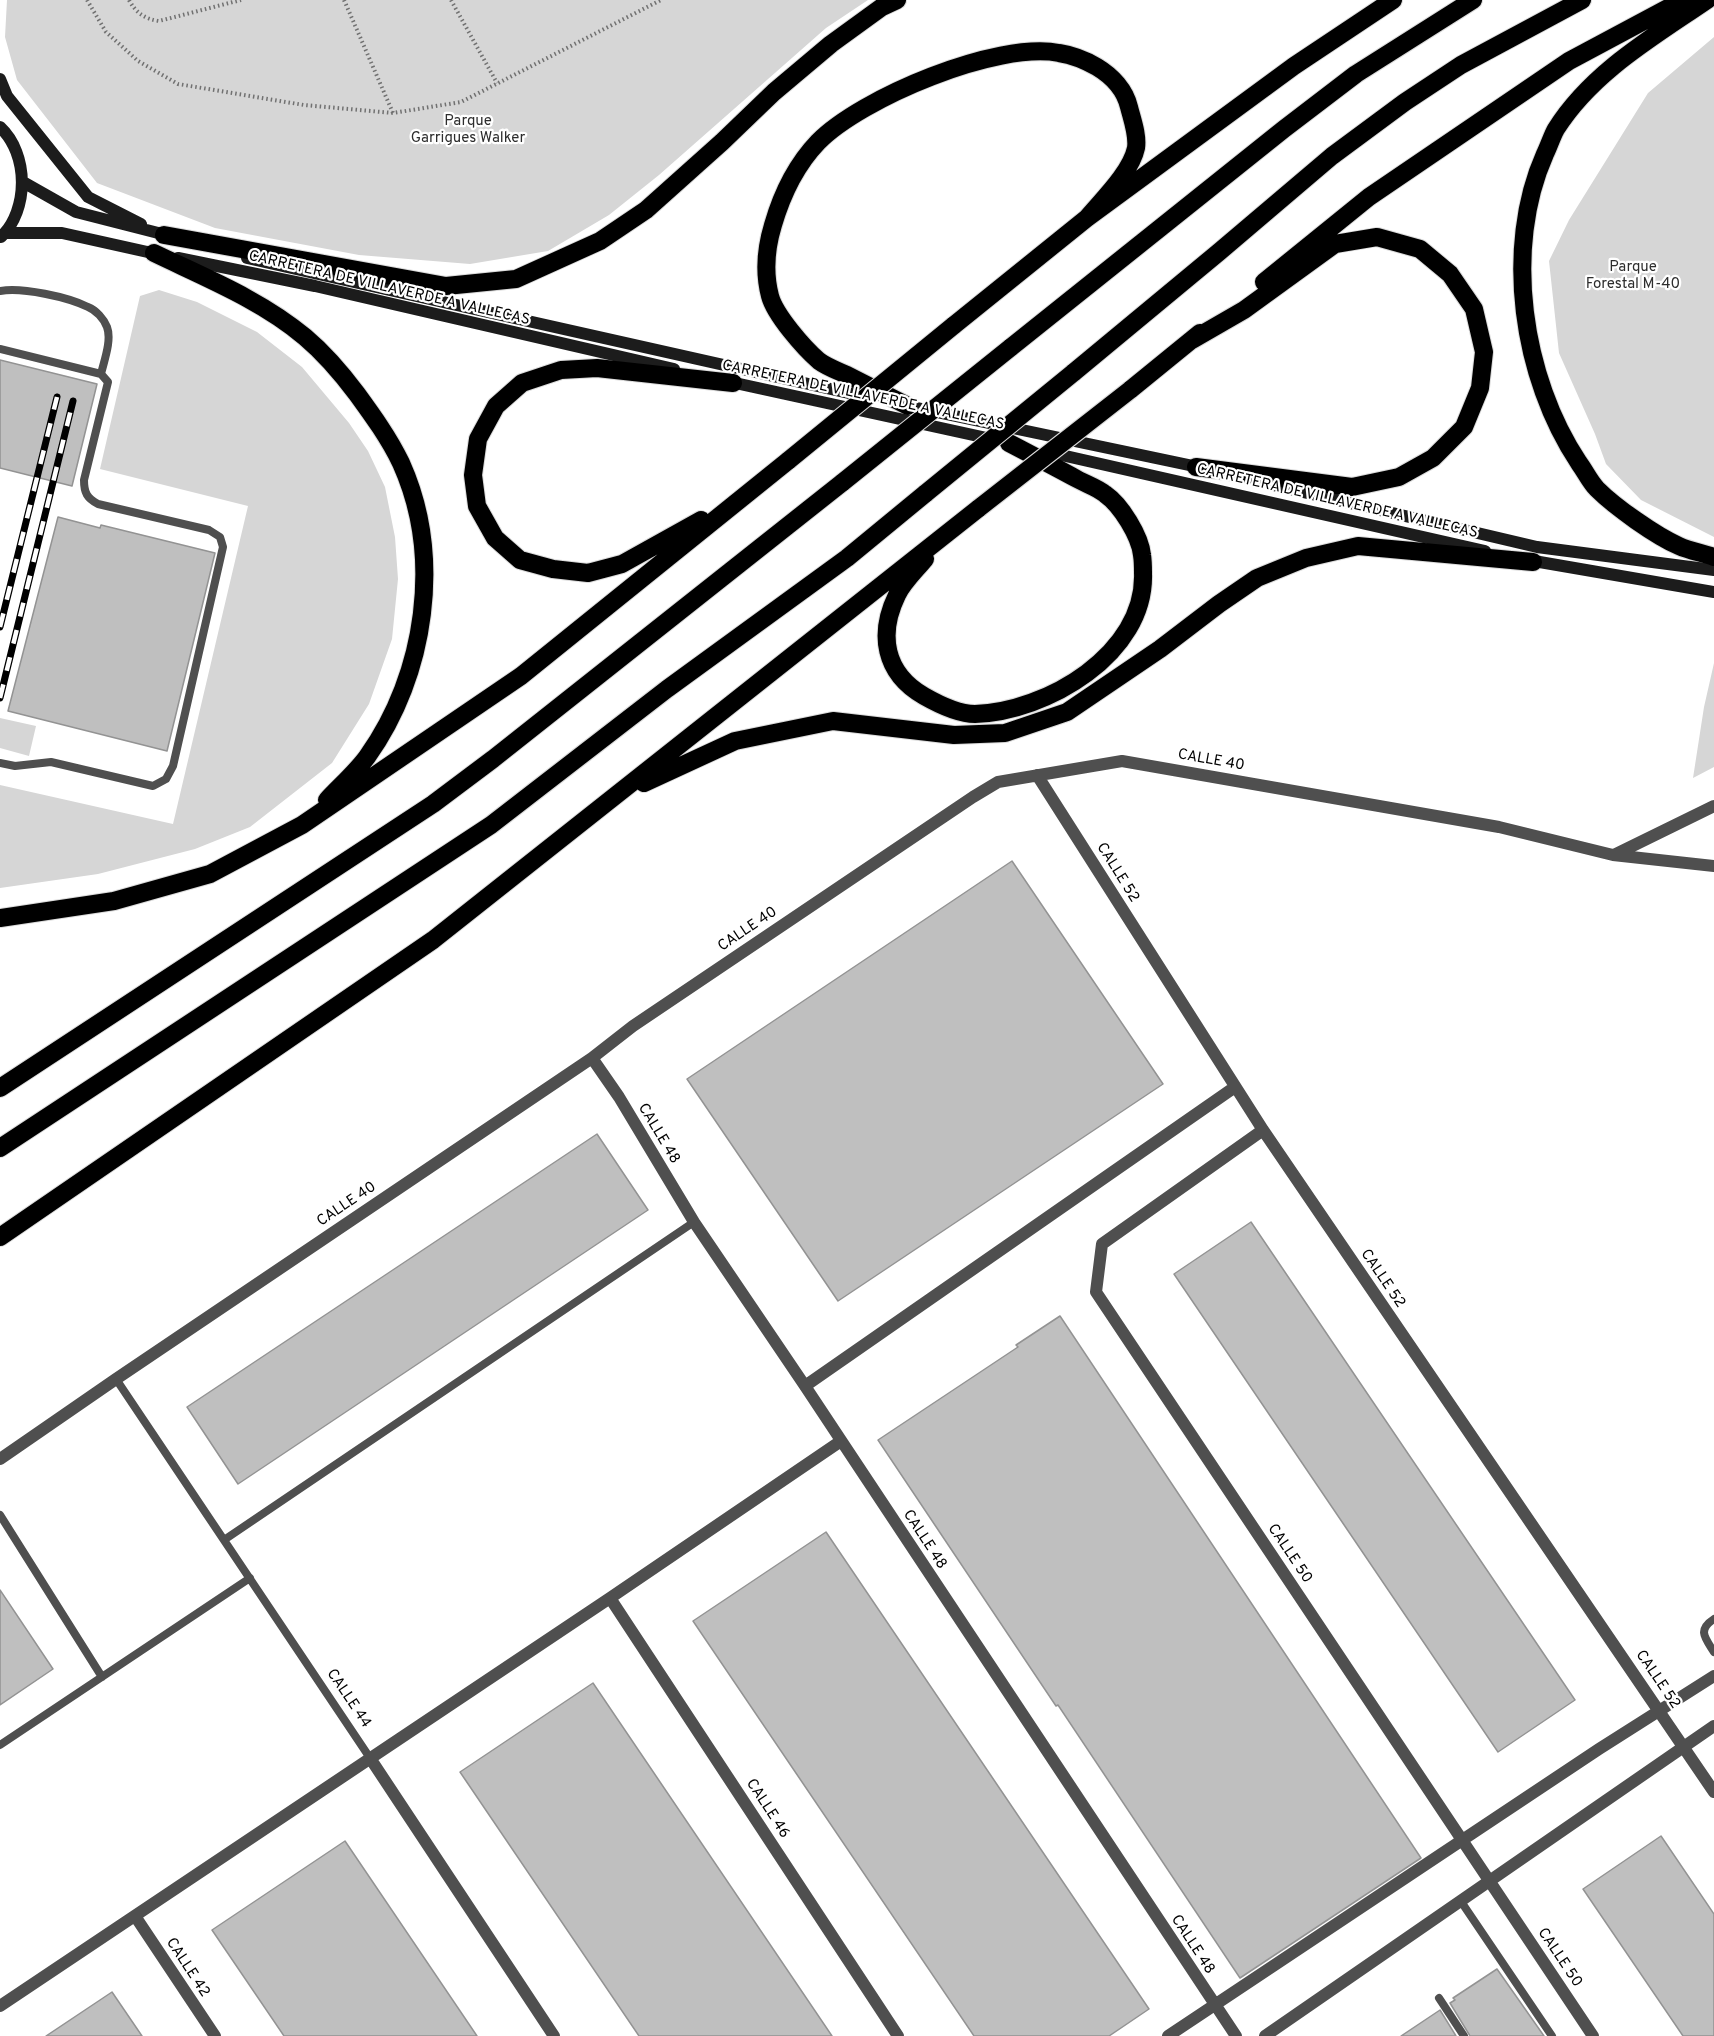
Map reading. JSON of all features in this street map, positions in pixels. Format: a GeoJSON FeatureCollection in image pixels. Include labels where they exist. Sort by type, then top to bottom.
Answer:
{"type":"FeatureCollection","features":[{"type":"Feature","properties":{"kind":"highway"},"geometry":{"type":"LineString","coordinates":[[164,235],[446,286],[516,279],[600,241],[646,210],[774,92],[823,51],[882,7],[897,0]]}},
{"type":"Feature","properties":{"kind":"highway"},"geometry":{"type":"LineString","coordinates":[[0,918],[114,901],[210,874],[302,825],[521,676],[1087,218],[1294,66],[1394,0]]}},
{"type":"Feature","properties":{"kind":"highway"},"geometry":{"type":"LineString","coordinates":[[0,1088],[433,804],[494,759],[843,483],[1284,129],[1347,81],[1473,0]]}},
{"type":"Feature","properties":{"kind":"highway"},"geometry":{"type":"LineString","coordinates":[[0,1148],[491,825],[667,689],[847,558],[1219,252],[1332,156],[1405,102],[1461,65],[1582,0]]}},
{"type":"Feature","properties":{"kind":"highway"},"geometry":{"type":"LineString","coordinates":[[0,1237],[433,940],[947,532],[1130,390],[1369,196],[1569,61],[1683,0]]}},
{"type":"Feature","properties":{"kind":"highway"},"geometry":{"type":"LineString","coordinates":[[1707,0],[1630,52],[1585,91],[1556,130],[1534,178],[1524,229],[1522,286],[1530,339],[1544,396],[1565,442],[1596,488],[1633,518],[1678,546],[1714,557]]}},
{"type":"Feature","properties":{"kind":"highway"},"geometry":{"type":"LineString","coordinates":[[908,406],[820,362],[790,330],[770,298],[766,264],[771,232],[780,200],[797,168],[818,142],[846,119],[918,81],[986,58],[1023,52],[1057,52],[1087,61],[1110,74],[1127,98],[1135,128],[1136,147],[1129,165],[1087,218]]}},
{"type":"Feature","properties":{"kind":"highway"},"geometry":{"type":"LineString","coordinates":[[1192,340],[1244,310],[1335,244],[1377,237],[1420,249],[1450,274],[1474,309],[1484,352],[1480,388],[1464,427],[1433,458],[1399,477],[1352,487],[1196,467]]}},
{"type":"Feature","properties":{"kind":"highway"},"geometry":{"type":"LineString","coordinates":[[154,253],[261,306],[306,337],[342,374],[380,424],[401,463],[417,509],[424,553],[422,610],[414,662],[396,708],[367,758],[302,825]]}},
{"type":"Feature","properties":{"kind":"highway"},"geometry":{"type":"LineString","coordinates":[[733,383],[597,369],[561,370],[522,383],[496,406],[478,438],[473,475],[477,506],[495,538],[520,560],[553,569],[588,573],[622,564],[747,494]]}},
{"type":"Feature","properties":{"kind":"highway"},"geometry":{"type":"LineString","coordinates":[[947,532],[897,594],[885,633],[892,667],[914,690],[940,705],[972,714],[1012,709],[1055,694],[1090,671],[1117,646],[1136,612],[1143,584],[1142,553],[1128,519],[1106,494],[1009,443]]}},
{"type":"Feature","properties":{"kind":"highway"},"geometry":{"type":"LineString","coordinates":[[618,795],[735,741],[833,722],[954,735],[1005,733],[1047,719],[1077,706],[1257,578],[1306,558],[1358,546],[1533,562]]}},
{"type":"Feature","properties":{"kind":"main road"},"geometry":{"type":"LineString","coordinates":[[0,79],[7,96],[88,197],[164,235]]}},
{"type":"Feature","properties":{"kind":"main road"},"geometry":{"type":"LineString","coordinates":[[0,127],[18,155],[23,182],[18,209],[3,236]]}},
{"type":"Feature","properties":{"kind":"main road","name":"CARRETERA DE VILLAVERDE A VALLECAS"},"geometry":{"type":"LineString","coordinates":[[23,182],[76,212],[268,264],[908,406],[1196,467],[1537,547],[1714,570]]}},
{"type":"Feature","properties":{"kind":"main road","name":"CARRETERA DE VILLAVERDE A VALLECAS"},"geometry":{"type":"LineString","coordinates":[[3,236],[62,233],[315,286],[733,383],[1533,562],[1714,592]]}},
{"type":"Feature","properties":{"kind":"street","name":"CALLE 40"},"geometry":{"type":"LineString","coordinates":[[0,1459],[116,1378],[592,1058],[643,1019],[998,782],[1122,761],[1499,827],[1613,855],[1714,866]]}},
{"type":"Feature","properties":{"kind":"street","name":"CALLE 52"},"geometry":{"type":"LineString","coordinates":[[1037,775],[1263,1130],[1714,1792]]}},
{"type":"Feature","properties":{"kind":"street"},"geometry":{"type":"LineString","coordinates":[[1613,855],[1714,806]]}},
{"type":"Feature","properties":{"kind":"street","name":"CALLE 48"},"geometry":{"type":"LineString","coordinates":[[592,1058],[619,1097],[694,1222],[1236,2036]]}},
{"type":"Feature","properties":{"kind":"street"},"geometry":{"type":"LineString","coordinates":[[805,1386],[1235,1087]]}},
{"type":"Feature","properties":{"kind":"street","name":"CALLE 50"},"geometry":{"type":"LineString","coordinates":[[1263,1130],[1102,1244],[1096,1292],[1593,2036]]}},
{"type":"Feature","properties":{"kind":"street"},"geometry":{"type":"LineString","coordinates":[[0,2006],[841,1441]]}},
{"type":"Feature","properties":{"kind":"street","name":"CALLE 46"},"geometry":{"type":"LineString","coordinates":[[610,1598],[898,2036]]}},
{"type":"Feature","properties":{"kind":"street"},"geometry":{"type":"LineString","coordinates":[[1168,2036],[1659,1710],[1714,1676]]}},
{"type":"Feature","properties":{"kind":"street"},"geometry":{"type":"LineString","coordinates":[[1265,2036],[1714,1726]]}},
{"type":"Feature","properties":{"kind":"street","name":"CALLE 44"},"geometry":{"type":"LineString","coordinates":[[370,1758],[554,2036]]}},
{"type":"Feature","properties":{"kind":"street","name":"CALLE 42"},"geometry":{"type":"LineString","coordinates":[[135,1916],[214,2036]]}},
{"type":"Feature","properties":{"kind":"lane"},"geometry":{"type":"LineString","coordinates":[[0,291],[11,289],[49,295],[89,307],[94,311],[108,327],[101,374]]}},
{"type":"Feature","properties":{"kind":"lane"},"geometry":{"type":"LineString","coordinates":[[0,349],[101,374],[108,381],[84,480],[84,491],[88,499],[98,504],[208,530],[220,537],[224,547],[173,766],[166,779],[153,786],[51,762],[15,766],[0,763]]}},
{"type":"Feature","properties":{"kind":"lane"},"geometry":{"type":"LineString","coordinates":[[224,1540],[694,1222]]}},
{"type":"Feature","properties":{"kind":"lane","name":"CALLE 44"},"geometry":{"type":"LineString","coordinates":[[116,1378],[370,1758]]}},
{"type":"Feature","properties":{"kind":"lane"},"geometry":{"type":"LineString","coordinates":[[0,1515],[102,1677]]}},
{"type":"Feature","properties":{"kind":"lane"},"geometry":{"type":"LineString","coordinates":[[0,1745],[249,1578]]}},
{"type":"Feature","properties":{"kind":"lane"},"geometry":{"type":"LineString","coordinates":[[1714,1619],[1703,1629],[1704,1636],[1714,1652]]}},
{"type":"Feature","properties":{"kind":"lane"},"geometry":{"type":"LineString","coordinates":[[1460,1900],[1552,2036]]}},
{"type":"Feature","properties":{"kind":"lane"},"geometry":{"type":"LineString","coordinates":[[1439,1998],[1464,2036]]}},
{"type":"Feature","properties":{"kind":"path"},"geometry":{"type":"LineString","coordinates":[[87,0],[106,32],[138,61],[178,84],[304,105],[393,113],[460,102],[661,0]]}},
{"type":"Feature","properties":{"kind":"path"},"geometry":{"type":"LineString","coordinates":[[129,0],[145,19],[159,21],[242,0]]}},
{"type":"Feature","properties":{"kind":"path"},"geometry":{"type":"LineString","coordinates":[[344,0],[393,113]]}},
{"type":"Feature","properties":{"kind":"path"},"geometry":{"type":"LineString","coordinates":[[452,0],[497,83]]}},
{"type":"Feature","properties":{"kind":"green space","name":"Parque Garrigues Walker"},"geometry":{"type":"Polygon","coordinates":[[[7,0],[868,0],[826,28],[659,175],[609,215],[548,251],[470,264],[359,255],[215,228],[97,183],[17,80],[5,37],[7,0]]]}},
{"type":"Feature","properties":{"kind":"green space","name":"Parque Forestal M-40"},"geometry":{"type":"Polygon","coordinates":[[[1714,37],[1714,537],[1641,500],[1606,464],[1559,353],[1549,261],[1569,220],[1648,93],[1714,37]]]}},
{"type":"Feature","properties":{"kind":"green space"},"geometry":{"type":"Polygon","coordinates":[[[159,290],[197,302],[257,332],[302,367],[349,423],[368,451],[385,487],[395,537],[398,579],[392,639],[369,704],[332,763],[250,827],[195,849],[98,874],[0,888],[0,785],[173,824],[248,506],[100,469],[140,296],[159,290]]]}},
{"type":"Feature","properties":{"kind":"green space"},"geometry":{"type":"Polygon","coordinates":[[[1714,663],[1714,767],[1693,778],[1704,707],[1714,663]]]}},
{"type":"Feature","properties":{"kind":"green space"},"geometry":{"type":"Polygon","coordinates":[[[0,718],[36,726],[29,756],[0,748],[0,718]]]}},
{"type":"Feature","properties":{"kind":"building"},"geometry":{"type":"Polygon","coordinates":[[[0,360],[97,384],[72,486],[0,468],[0,360]]]}},
{"type":"Feature","properties":{"kind":"building"},"geometry":{"type":"Polygon","coordinates":[[[58,517],[100,528],[101,525],[215,553],[167,751],[8,711],[58,517]]]}},
{"type":"Feature","properties":{"kind":"building"},"geometry":{"type":"Polygon","coordinates":[[[1012,861],[1163,1084],[838,1301],[687,1079],[1012,861]]]}},
{"type":"Feature","properties":{"kind":"building"},"geometry":{"type":"Polygon","coordinates":[[[597,1134],[648,1210],[238,1484],[187,1407],[597,1134]]]}},
{"type":"Feature","properties":{"kind":"building"},"geometry":{"type":"Polygon","coordinates":[[[1251,1222],[1575,1700],[1498,1752],[1174,1274],[1251,1222]]]}},
{"type":"Feature","properties":{"kind":"building"},"geometry":{"type":"Polygon","coordinates":[[[1060,1316],[1421,1858],[1240,1978],[878,1440],[1018,1347],[1016,1345],[1060,1316]]]}},
{"type":"Feature","properties":{"kind":"building"},"geometry":{"type":"Polygon","coordinates":[[[826,1532],[1149,2009],[1109,2036],[974,2036],[693,1621],[826,1532]]]}},
{"type":"Feature","properties":{"kind":"building"},"geometry":{"type":"Polygon","coordinates":[[[0,1590],[53,1669],[0,1705],[0,1590]]]}},
{"type":"Feature","properties":{"kind":"building"},"geometry":{"type":"Polygon","coordinates":[[[593,1683],[832,2036],[639,2036],[460,1772],[593,1683]]]}},
{"type":"Feature","properties":{"kind":"building"},"geometry":{"type":"Polygon","coordinates":[[[1661,1836],[1714,1914],[1714,2036],[1683,2036],[1583,1889],[1661,1836]]]}},
{"type":"Feature","properties":{"kind":"building"},"geometry":{"type":"Polygon","coordinates":[[[345,1841],[477,2036],[284,2036],[212,1930],[345,1841]]]}},
{"type":"Feature","properties":{"kind":"building"},"geometry":{"type":"Polygon","coordinates":[[[1497,1969],[1544,2036],[1470,2036],[1450,2003],[1455,2000],[1453,1998],[1497,1969]]]}},
{"type":"Feature","properties":{"kind":"building"},"geometry":{"type":"Polygon","coordinates":[[[112,1992],[142,2036],[46,2036],[112,1992]]]}},
{"type":"Feature","properties":{"kind":"building"},"geometry":{"type":"Polygon","coordinates":[[[1440,2010],[1456,2036],[1401,2036],[1440,2010]]]}},
{"type":"Feature","properties":{"kind":"railway"},"geometry":{"type":"LineString","coordinates":[[0,627],[57,397]]}},
{"type":"Feature","properties":{"kind":"railway"},"geometry":{"type":"LineString","coordinates":[[0,698],[73,401]]}}]}
